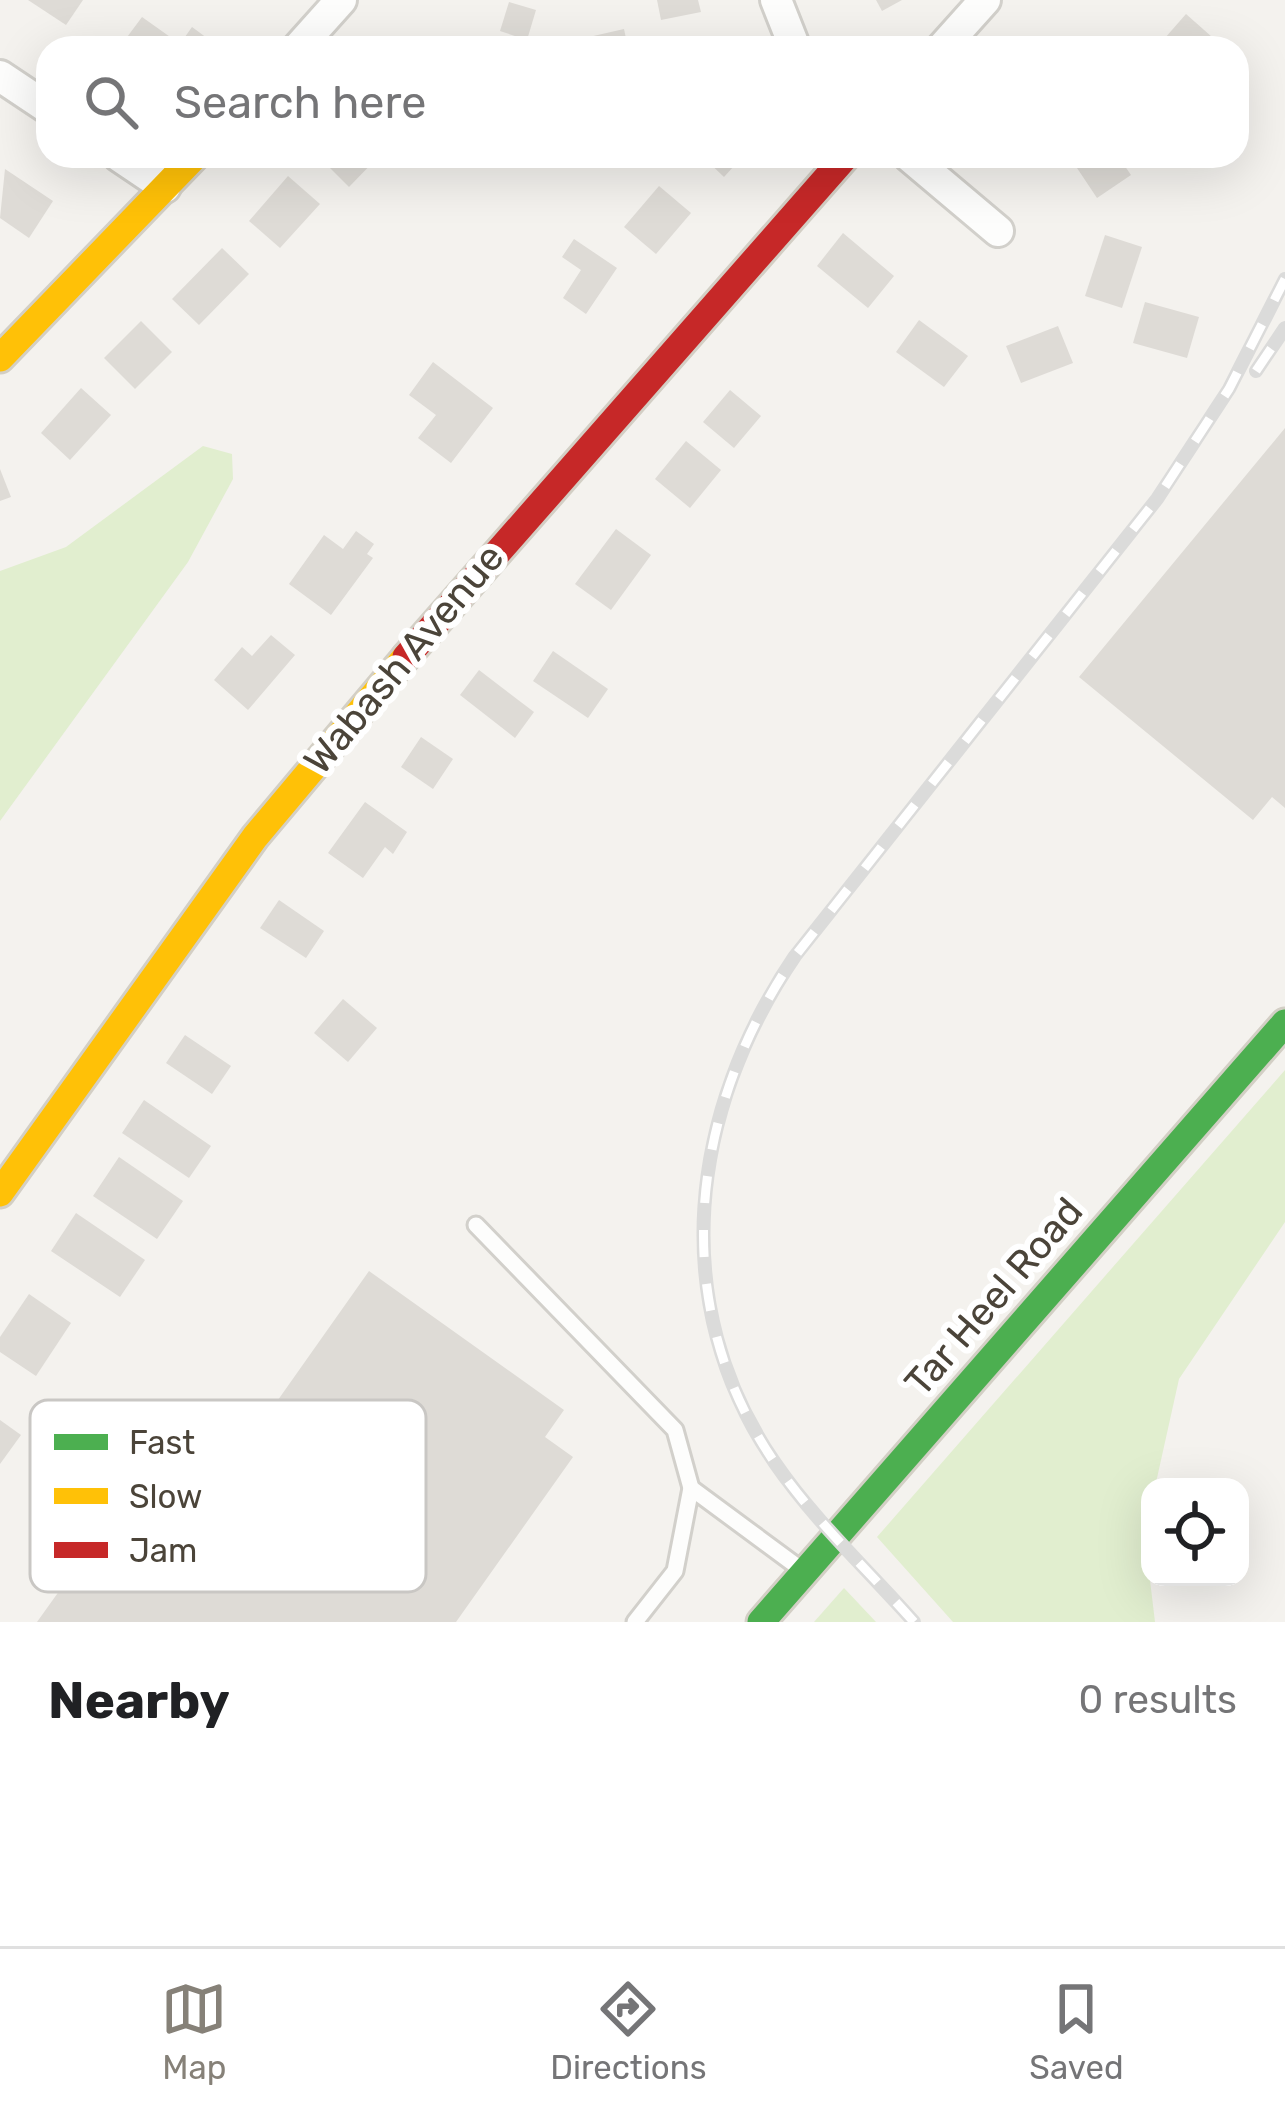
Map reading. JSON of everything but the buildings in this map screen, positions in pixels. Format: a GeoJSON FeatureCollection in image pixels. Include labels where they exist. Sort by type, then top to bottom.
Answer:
{"type":"FeatureCollection","features":[{"type":"Feature","properties":{"kind":"street"},"geometry":{"type":"LineString","coordinates":[[309,36],[341,0]]}},
{"type":"Feature","properties":{"kind":"street"},"geometry":{"type":"LineString","coordinates":[[776,0],[790,36]]}},
{"type":"Feature","properties":{"kind":"street"},"geometry":{"type":"LineString","coordinates":[[953,36],[985,0]]}},
{"type":"Feature","properties":{"kind":"street"},"geometry":{"type":"LineString","coordinates":[[0,76],[36,100]]}},
{"type":"Feature","properties":{"kind":"street"},"geometry":{"type":"LineString","coordinates":[[136,168],[165,188]]}},
{"type":"Feature","properties":{"kind":"street"},"geometry":{"type":"LineString","coordinates":[[0,358],[184,168]]}},
{"type":"Feature","properties":{"kind":"street","name":"Wabash Avenue"},"geometry":{"type":"LineString","coordinates":[[0,1193],[255,837],[488,558],[835,168]]}},
{"type":"Feature","properties":{"kind":"street"},"geometry":{"type":"LineString","coordinates":[[923,168],[998,231]]}},
{"type":"Feature","properties":{"kind":"street","name":"Tar Heel Road"},"geometry":{"type":"LineString","coordinates":[[761,1622],[1285,1023]]}},
{"type":"Feature","properties":{"kind":"lane"},"geometry":{"type":"LineString","coordinates":[[476,1225],[676,1430],[691,1488],[675,1571],[635,1622]]}},
{"type":"Feature","properties":{"kind":"lane"},"geometry":{"type":"LineString","coordinates":[[691,1488],[805,1572]]}},
{"type":"Feature","properties":{"kind":"green space"},"geometry":{"type":"Polygon","coordinates":[[[203,446],[232,454],[233,479],[188,562],[0,821],[0,571],[66,547],[203,446]]]}},
{"type":"Feature","properties":{"kind":"green space"},"geometry":{"type":"Polygon","coordinates":[[[1285,1070],[1285,1222],[1179,1379],[1157,1478],[1141,1478],[1141,1586],[1151,1586],[1155,1622],[953,1622],[877,1537],[1285,1070]]]}},
{"type":"Feature","properties":{"kind":"green space"},"geometry":{"type":"Polygon","coordinates":[[[844,1588],[876,1622],[814,1622],[844,1588]]]}},
{"type":"Feature","properties":{"kind":"railway"},"geometry":{"type":"LineString","coordinates":[[914,1622],[790,1484],[740,1402],[717,1338],[705,1273],[704,1207],[714,1142],[732,1078],[759,1015],[795,956],[1157,499],[1229,389],[1285,279]]}},
{"type":"Feature","properties":{"kind":"railway"},"geometry":{"type":"LineString","coordinates":[[1256,371],[1285,328]]}},
{"type":"Feature","properties":{"kind":"traffic: fast"},"geometry":{"type":"LineString","coordinates":[[761,1622],[1285,1023]]}},
{"type":"Feature","properties":{"kind":"traffic: slow"},"geometry":{"type":"LineString","coordinates":[[0,358],[183,168]]}},
{"type":"Feature","properties":{"kind":"traffic: slow"},"geometry":{"type":"LineString","coordinates":[[0,1193],[255,837],[406,657]]}},
{"type":"Feature","properties":{"kind":"traffic: jam"},"geometry":{"type":"LineString","coordinates":[[406,657],[835,168]]}}]}
